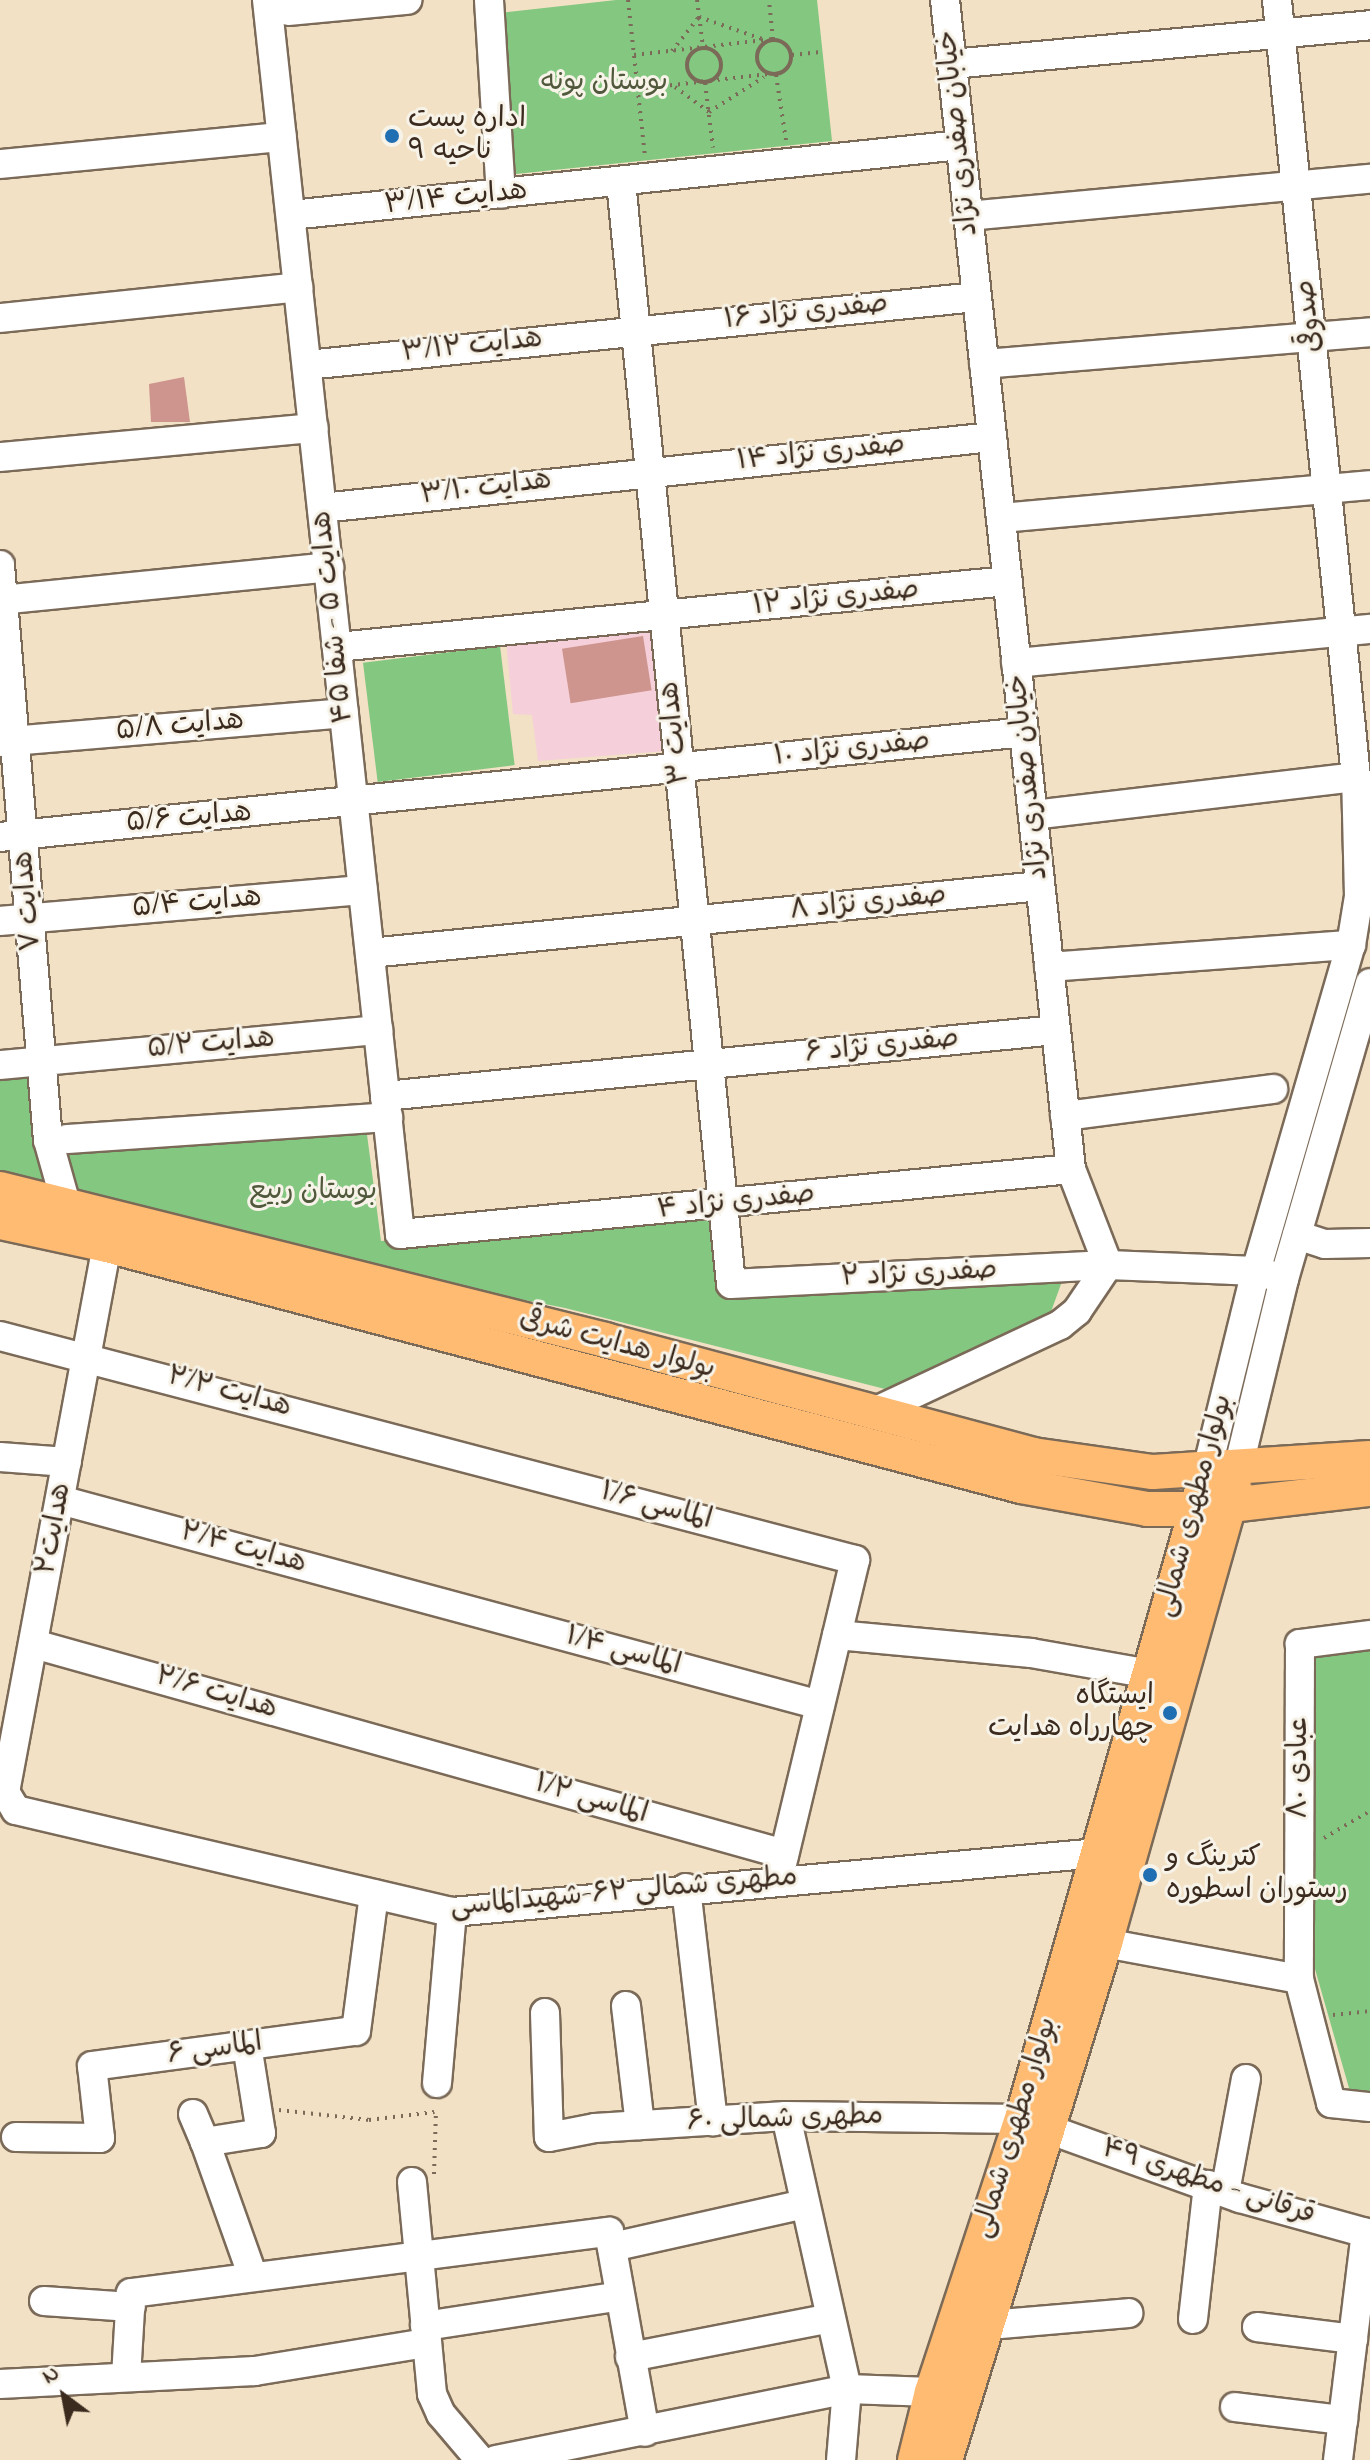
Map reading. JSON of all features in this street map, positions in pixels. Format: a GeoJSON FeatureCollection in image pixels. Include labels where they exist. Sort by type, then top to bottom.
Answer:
{"type":"FeatureCollection","features":[{"type":"Feature","properties":{"kind":"main road","name":"بولوار هدایت شرقی"},"geometry":{"type":"LineString","coordinates":[[12,1191],[1033,1455],[1153,1472],[1223,1470],[1370,1458]]}},
{"type":"Feature","properties":{"kind":"main road","name":"بولوار هدایت شرقی"},"geometry":{"type":"LineString","coordinates":[[0,1222],[107,1245],[1021,1486],[1147,1509],[1196,1509],[1370,1489]]}},
{"type":"Feature","properties":{"kind":"main road","name":"بولوار مطهری شمالی"},"geometry":{"type":"LineString","coordinates":[[1035,2124],[1098,1853],[1196,1509],[1223,1470]]}},
{"type":"Feature","properties":{"kind":"main road","name":"بولوار مطهری شمالی"},"geometry":{"type":"LineString","coordinates":[[945,2460],[969,2327],[1035,2124],[1105,1943],[1230,1505],[1223,1470]]}},
{"type":"Feature","properties":{"kind":"main road","name":"بولوار مطهری شمالی"},"geometry":{"type":"LineString","coordinates":[[915,2460],[932,2392],[969,2327]]}},
{"type":"Feature","properties":{"kind":"street"},"geometry":{"type":"LineString","coordinates":[[278,5],[407,0]]}},
{"type":"Feature","properties":{"kind":"street"},"geometry":{"type":"LineString","coordinates":[[489,0],[501,194]]}},
{"type":"Feature","properties":{"kind":"street","name":"خیابان صفدری نژاد"},"geometry":{"type":"LineString","coordinates":[[945,0],[1071,1169],[1108,1265]]}},
{"type":"Feature","properties":{"kind":"street","name":"صدوقی"},"geometry":{"type":"LineString","coordinates":[[1277,0],[1328,490],[1356,631]]}},
{"type":"Feature","properties":{"kind":"street","name":"هدایت ۵ - شفا ۴۵"},"geometry":{"type":"LineString","coordinates":[[278,5],[282,137],[400,1234]]}},
{"type":"Feature","properties":{"kind":"street"},"geometry":{"type":"LineString","coordinates":[[952,64],[1280,36],[1370,25]]}},
{"type":"Feature","properties":{"kind":"street"},"geometry":{"type":"LineString","coordinates":[[0,164],[282,137]]}},
{"type":"Feature","properties":{"kind":"street","name":"هدایت ۳/۱۴"},"geometry":{"type":"LineString","coordinates":[[291,215],[790,166],[960,145]]}},
{"type":"Feature","properties":{"kind":"street"},"geometry":{"type":"LineString","coordinates":[[968,216],[1370,179]]}},
{"type":"Feature","properties":{"kind":"street","name":"هدایت ۳"},"geometry":{"type":"LineString","coordinates":[[635,181],[636,330],[731,1284]]}},
{"type":"Feature","properties":{"kind":"street"},"geometry":{"type":"LineString","coordinates":[[0,318],[298,287]]}},
{"type":"Feature","properties":{"kind":"street","name":"صفدری نژاد ۱۶"},"geometry":{"type":"LineString","coordinates":[[636,330],[977,297]]}},
{"type":"Feature","properties":{"kind":"street","name":"هدایت ۳/۱۲"},"geometry":{"type":"LineString","coordinates":[[307,365],[636,330]]}},
{"type":"Feature","properties":{"kind":"street"},"geometry":{"type":"LineString","coordinates":[[984,364],[1370,332]]}},
{"type":"Feature","properties":{"kind":"street"},"geometry":{"type":"LineString","coordinates":[[0,457],[314,428]]}},
{"type":"Feature","properties":{"kind":"street","name":"صفدری نژاد ۱۴"},"geometry":{"type":"LineString","coordinates":[[650,470],[992,437]]}},
{"type":"Feature","properties":{"kind":"street","name":"هدایت ۳/۱۰"},"geometry":{"type":"LineString","coordinates":[[322,508],[650,470]]}},
{"type":"Feature","properties":{"kind":"street"},"geometry":{"type":"LineString","coordinates":[[1001,518],[1370,485]]}},
{"type":"Feature","properties":{"kind":"street","name":"هدایت ۷"},"geometry":{"type":"LineString","coordinates":[[0,565],[12,836],[30,918],[43,1060],[66,1204]]}},
{"type":"Feature","properties":{"kind":"street"},"geometry":{"type":"LineString","coordinates":[[2,600],[329,567]]}},
{"type":"Feature","properties":{"kind":"street","name":"صفدری نژاد ۱۲"},"geometry":{"type":"LineString","coordinates":[[337,647],[1008,581]]}},
{"type":"Feature","properties":{"kind":"street"},"geometry":{"type":"LineString","coordinates":[[1016,663],[1356,631],[1370,725]]}},
{"type":"Feature","properties":{"kind":"street","name":"بولوار مطهری شمالی"},"geometry":{"type":"LineString","coordinates":[[1223,1470],[1256,1271],[1351,945],[1366,838],[1356,777],[1356,631]]}},
{"type":"Feature","properties":{"kind":"street","name":"هدایت ۵/۸"},"geometry":{"type":"LineString","coordinates":[[8,742],[344,713]]}},
{"type":"Feature","properties":{"kind":"street","name":"صفدری نژاد ۱۰"},"geometry":{"type":"LineString","coordinates":[[354,803],[1024,732]]}},
{"type":"Feature","properties":{"kind":"street"},"geometry":{"type":"LineString","coordinates":[[1033,815],[1356,777]]}},
{"type":"Feature","properties":{"kind":"street","name":"هدایت ۵/۶"},"geometry":{"type":"LineString","coordinates":[[12,836],[354,803]]}},
{"type":"Feature","properties":{"kind":"street","name":"صفدری نژاد ۸"},"geometry":{"type":"LineString","coordinates":[[370,953],[1040,886]]}},
{"type":"Feature","properties":{"kind":"street","name":"هدایت ۵/۴"},"geometry":{"type":"LineString","coordinates":[[0,921],[363,890]]}},
{"type":"Feature","properties":{"kind":"street"},"geometry":{"type":"LineString","coordinates":[[1049,967],[1351,945]]}},
{"type":"Feature","properties":{"kind":"street","name":"بولوار مطهری شمالی"},"geometry":{"type":"LineString","coordinates":[[1223,1470],[1360,1048],[1370,983]]}},
{"type":"Feature","properties":{"kind":"street","name":"هدایت ۵/۲"},"geometry":{"type":"LineString","coordinates":[[0,1065],[378,1030]]}},
{"type":"Feature","properties":{"kind":"street","name":"صفدری نژاد ۶"},"geometry":{"type":"LineString","coordinates":[[57,1140],[386,1106],[709,1065],[1056,1030]]}},
{"type":"Feature","properties":{"kind":"street"},"geometry":{"type":"LineString","coordinates":[[1065,1116],[1273,1089]]}},
{"type":"Feature","properties":{"kind":"street","name":"هدایت ۷"},"geometry":{"type":"LineString","coordinates":[[12,1191],[40,1168],[57,1140]]}},
{"type":"Feature","properties":{"kind":"street","name":"صفدری نژاد ۴"},"geometry":{"type":"LineString","coordinates":[[400,1234],[1071,1169]]}},
{"type":"Feature","properties":{"kind":"street"},"geometry":{"type":"LineString","coordinates":[[1297,1235],[1325,1244],[1370,1243]]}},
{"type":"Feature","properties":{"kind":"street","name":"هدایت۲"},"geometry":{"type":"LineString","coordinates":[[16,1810],[5,1792],[107,1245]]}},
{"type":"Feature","properties":{"kind":"street"},"geometry":{"type":"LineString","coordinates":[[872,1413],[1060,1325],[1077,1311],[1108,1265]]}},
{"type":"Feature","properties":{"kind":"street","name":"صفدری نژاد ۲"},"geometry":{"type":"LineString","coordinates":[[731,1284],[1108,1265],[1256,1271],[1284,1279]]}},
{"type":"Feature","properties":{"kind":"street","name":"هدایت ۲/۲"},"geometry":{"type":"LineString","coordinates":[[0,1336],[458,1454]]}},
{"type":"Feature","properties":{"kind":"street","name":"الماسی ۱/۶"},"geometry":{"type":"LineString","coordinates":[[458,1454],[855,1560],[837,1635]]}},
{"type":"Feature","properties":{"kind":"street"},"geometry":{"type":"LineString","coordinates":[[0,1457],[67,1462]]}},
{"type":"Feature","properties":{"kind":"street","name":"هدایت ۲/۴"},"geometry":{"type":"LineString","coordinates":[[60,1500],[426,1599]]}},
{"type":"Feature","properties":{"kind":"street","name":"الماسی ۱/۴"},"geometry":{"type":"LineString","coordinates":[[426,1599],[820,1705]]}},
{"type":"Feature","properties":{"kind":"street"},"geometry":{"type":"LineString","coordinates":[[781,1867],[837,1635],[1031,1653],[1150,1674]]}},
{"type":"Feature","properties":{"kind":"street","name":"عبادی ۸۰"},"geometry":{"type":"LineString","coordinates":[[1370,1635],[1300,1644],[1299,1851],[1299,1979],[1331,2103],[1370,2107]]}},
{"type":"Feature","properties":{"kind":"street","name":"هدایت ۲/۶"},"geometry":{"type":"LineString","coordinates":[[34,1644],[398,1745]]}},
{"type":"Feature","properties":{"kind":"street","name":"الماسی ۱/۲"},"geometry":{"type":"LineString","coordinates":[[398,1745],[781,1867]]}},
{"type":"Feature","properties":{"kind":"street","name":"مطهری شمالی ۶۲-شهیدالماسی"},"geometry":{"type":"LineString","coordinates":[[16,1810],[452,1912],[686,1888],[781,1867],[1098,1853]]}},
{"type":"Feature","properties":{"kind":"street"},"geometry":{"type":"LineString","coordinates":[[686,1888],[713,2121]]}},
{"type":"Feature","properties":{"kind":"street","name":"الماسی ۶"},"geometry":{"type":"LineString","coordinates":[[16,2137],[100,2138],[92,2066],[356,2031],[374,1894]]}},
{"type":"Feature","properties":{"kind":"street"},"geometry":{"type":"LineString","coordinates":[[437,2083],[452,1912]]}},
{"type":"Feature","properties":{"kind":"street"},"geometry":{"type":"LineString","coordinates":[[1105,1943],[1299,1979]]}},
{"type":"Feature","properties":{"kind":"street"},"geometry":{"type":"LineString","coordinates":[[626,2006],[640,2125]]}},
{"type":"Feature","properties":{"kind":"street","name":"مطهری شمالی ۶۰"},"geometry":{"type":"LineString","coordinates":[[545,2013],[549,2137],[640,2125],[786,2116],[1035,2124]]}},
{"type":"Feature","properties":{"kind":"street"},"geometry":{"type":"LineString","coordinates":[[205,2142],[261,2133],[247,2045]]}},
{"type":"Feature","properties":{"kind":"street"},"geometry":{"type":"LineString","coordinates":[[1193,2319],[1216,2188],[1246,2079]]}},
{"type":"Feature","properties":{"kind":"street"},"geometry":{"type":"LineString","coordinates":[[193,2114],[253,2277]]}},
{"type":"Feature","properties":{"kind":"street"},"geometry":{"type":"LineString","coordinates":[[786,2116],[847,2389],[841,2460]]}},
{"type":"Feature","properties":{"kind":"street","name":"قرقانی - مطهری ۴۹"},"geometry":{"type":"LineString","coordinates":[[1035,2124],[1216,2188],[1368,2233]]}},
{"type":"Feature","properties":{"kind":"street"},"geometry":{"type":"LineString","coordinates":[[412,2182],[425,2334],[435,2404],[480,2460]]}},
{"type":"Feature","properties":{"kind":"street"},"geometry":{"type":"LineString","coordinates":[[126,2377],[131,2293],[418,2255],[610,2239],[804,2204]]}},
{"type":"Feature","properties":{"kind":"street"},"geometry":{"type":"LineString","coordinates":[[1338,2460],[1368,2233]]}},
{"type":"Feature","properties":{"kind":"street"},"geometry":{"type":"LineString","coordinates":[[610,2239],[645,2432]]}},
{"type":"Feature","properties":{"kind":"street"},"geometry":{"type":"LineString","coordinates":[[0,2384],[255,2371],[620,2296]]}},
{"type":"Feature","properties":{"kind":"street"},"geometry":{"type":"LineString","coordinates":[[44,2301],[131,2307]]}},
{"type":"Feature","properties":{"kind":"street"},"geometry":{"type":"LineString","coordinates":[[969,2327],[1128,2313]]}},
{"type":"Feature","properties":{"kind":"street"},"geometry":{"type":"LineString","coordinates":[[630,2357],[830,2318]]}},
{"type":"Feature","properties":{"kind":"street"},"geometry":{"type":"LineString","coordinates":[[1257,2327],[1353,2339]]}},
{"type":"Feature","properties":{"kind":"street"},"geometry":{"type":"LineString","coordinates":[[496,2460],[847,2389],[932,2392]]}},
{"type":"Feature","properties":{"kind":"street"},"geometry":{"type":"LineString","coordinates":[[1235,2407],[1343,2420]]}},
{"type":"Feature","properties":{"kind":"path"},"geometry":{"type":"LineString","coordinates":[[628,0],[638,89],[635,181]]}},
{"type":"Feature","properties":{"kind":"path"},"geometry":{"type":"LineString","coordinates":[[697,0],[703,47]]}},
{"type":"Feature","properties":{"kind":"path"},"geometry":{"type":"LineString","coordinates":[[769,0],[773,39]]}},
{"type":"Feature","properties":{"kind":"path"},"geometry":{"type":"LineString","coordinates":[[672,51],[699,17]]}},
{"type":"Feature","properties":{"kind":"path"},"geometry":{"type":"LineString","coordinates":[[699,17],[765,40]]}},
{"type":"Feature","properties":{"kind":"path"},"geometry":{"type":"LineString","coordinates":[[634,55],[773,39],[786,43],[792,55],[788,69],[776,75],[638,89]]}},
{"type":"Feature","properties":{"kind":"path"},"geometry":{"type":"LineString","coordinates":[[768,74],[756,58],[761,46],[773,39]]}},
{"type":"Feature","properties":{"kind":"path"},"geometry":{"type":"LineString","coordinates":[[703,47],[716,52],[721,65],[717,77],[705,83],[693,79],[687,62],[703,47]]}},
{"type":"Feature","properties":{"kind":"path"},"geometry":{"type":"LineString","coordinates":[[792,55],[823,52]]}},
{"type":"Feature","properties":{"kind":"path"},"geometry":{"type":"LineString","coordinates":[[709,112],[768,74]]}},
{"type":"Feature","properties":{"kind":"path"},"geometry":{"type":"LineString","coordinates":[[776,75],[790,166]]}},
{"type":"Feature","properties":{"kind":"path"},"geometry":{"type":"LineString","coordinates":[[705,83],[717,173]]}},
{"type":"Feature","properties":{"kind":"path"},"geometry":{"type":"LineString","coordinates":[[673,86],[709,112]]}},
{"type":"Feature","properties":{"kind":"path"},"geometry":{"type":"LineString","coordinates":[[1299,1851],[1370,1811]]}},
{"type":"Feature","properties":{"kind":"path"},"geometry":{"type":"LineString","coordinates":[[1309,2017],[1370,2011]]}},
{"type":"Feature","properties":{"kind":"path"},"geometry":{"type":"LineString","coordinates":[[257,2111],[369,2120],[435,2112],[434,2177],[412,2182]]}},
{"type":"Feature","properties":{"kind":"shaded area"},"geometry":{"type":"Polygon","coordinates":[[[653,627],[666,751],[538,761],[532,715],[513,714],[506,641],[653,627]]]}},
{"type":"Feature","properties":{"kind":"green space","name":"بوستان پونه"},"geometry":{"type":"Polygon","coordinates":[[[616,0],[817,0],[832,141],[516,174],[499,13],[616,0]]]}},
{"type":"Feature","properties":{"kind":"green space"},"geometry":{"type":"Polygon","coordinates":[[[500,646],[515,765],[378,782],[363,663],[500,646]]]}},
{"type":"Feature","properties":{"kind":"green space","name":"بوستان ربیع"},"geometry":{"type":"Polygon","coordinates":[[[26,1073],[35,1126],[63,1152],[366,1127],[381,1241],[711,1218],[718,1295],[1065,1273],[1048,1320],[885,1389],[565,1308],[329,1261],[0,1176],[0,1075],[26,1073]]]}},
{"type":"Feature","properties":{"kind":"green space"},"geometry":{"type":"Polygon","coordinates":[[[1370,1646],[1370,2097],[1351,2095],[1313,1962],[1313,1652],[1370,1646]]]}},
{"type":"Feature","properties":{"kind":"building"},"geometry":{"type":"Polygon","coordinates":[[[184,377],[190,422],[151,422],[149,384],[184,377]]]}},
{"type":"Feature","properties":{"kind":"building"},"geometry":{"type":"Polygon","coordinates":[[[643,636],[652,690],[571,703],[562,649],[643,636]]]}},
{"type":"Feature","properties":{"kind":"place","name":"اداره پست ناحیه ۹"},"geometry":{"type":"Point","coordinates":[392,136]}},
{"type":"Feature","properties":{"kind":"place","name":"ایستگاه چهارراه هدایت"},"geometry":{"type":"Point","coordinates":[1170,1713]}},
{"type":"Feature","properties":{"kind":"place","name":"کترینگ و رستوران اسطوره"},"geometry":{"type":"Point","coordinates":[1150,1875]}}]}
